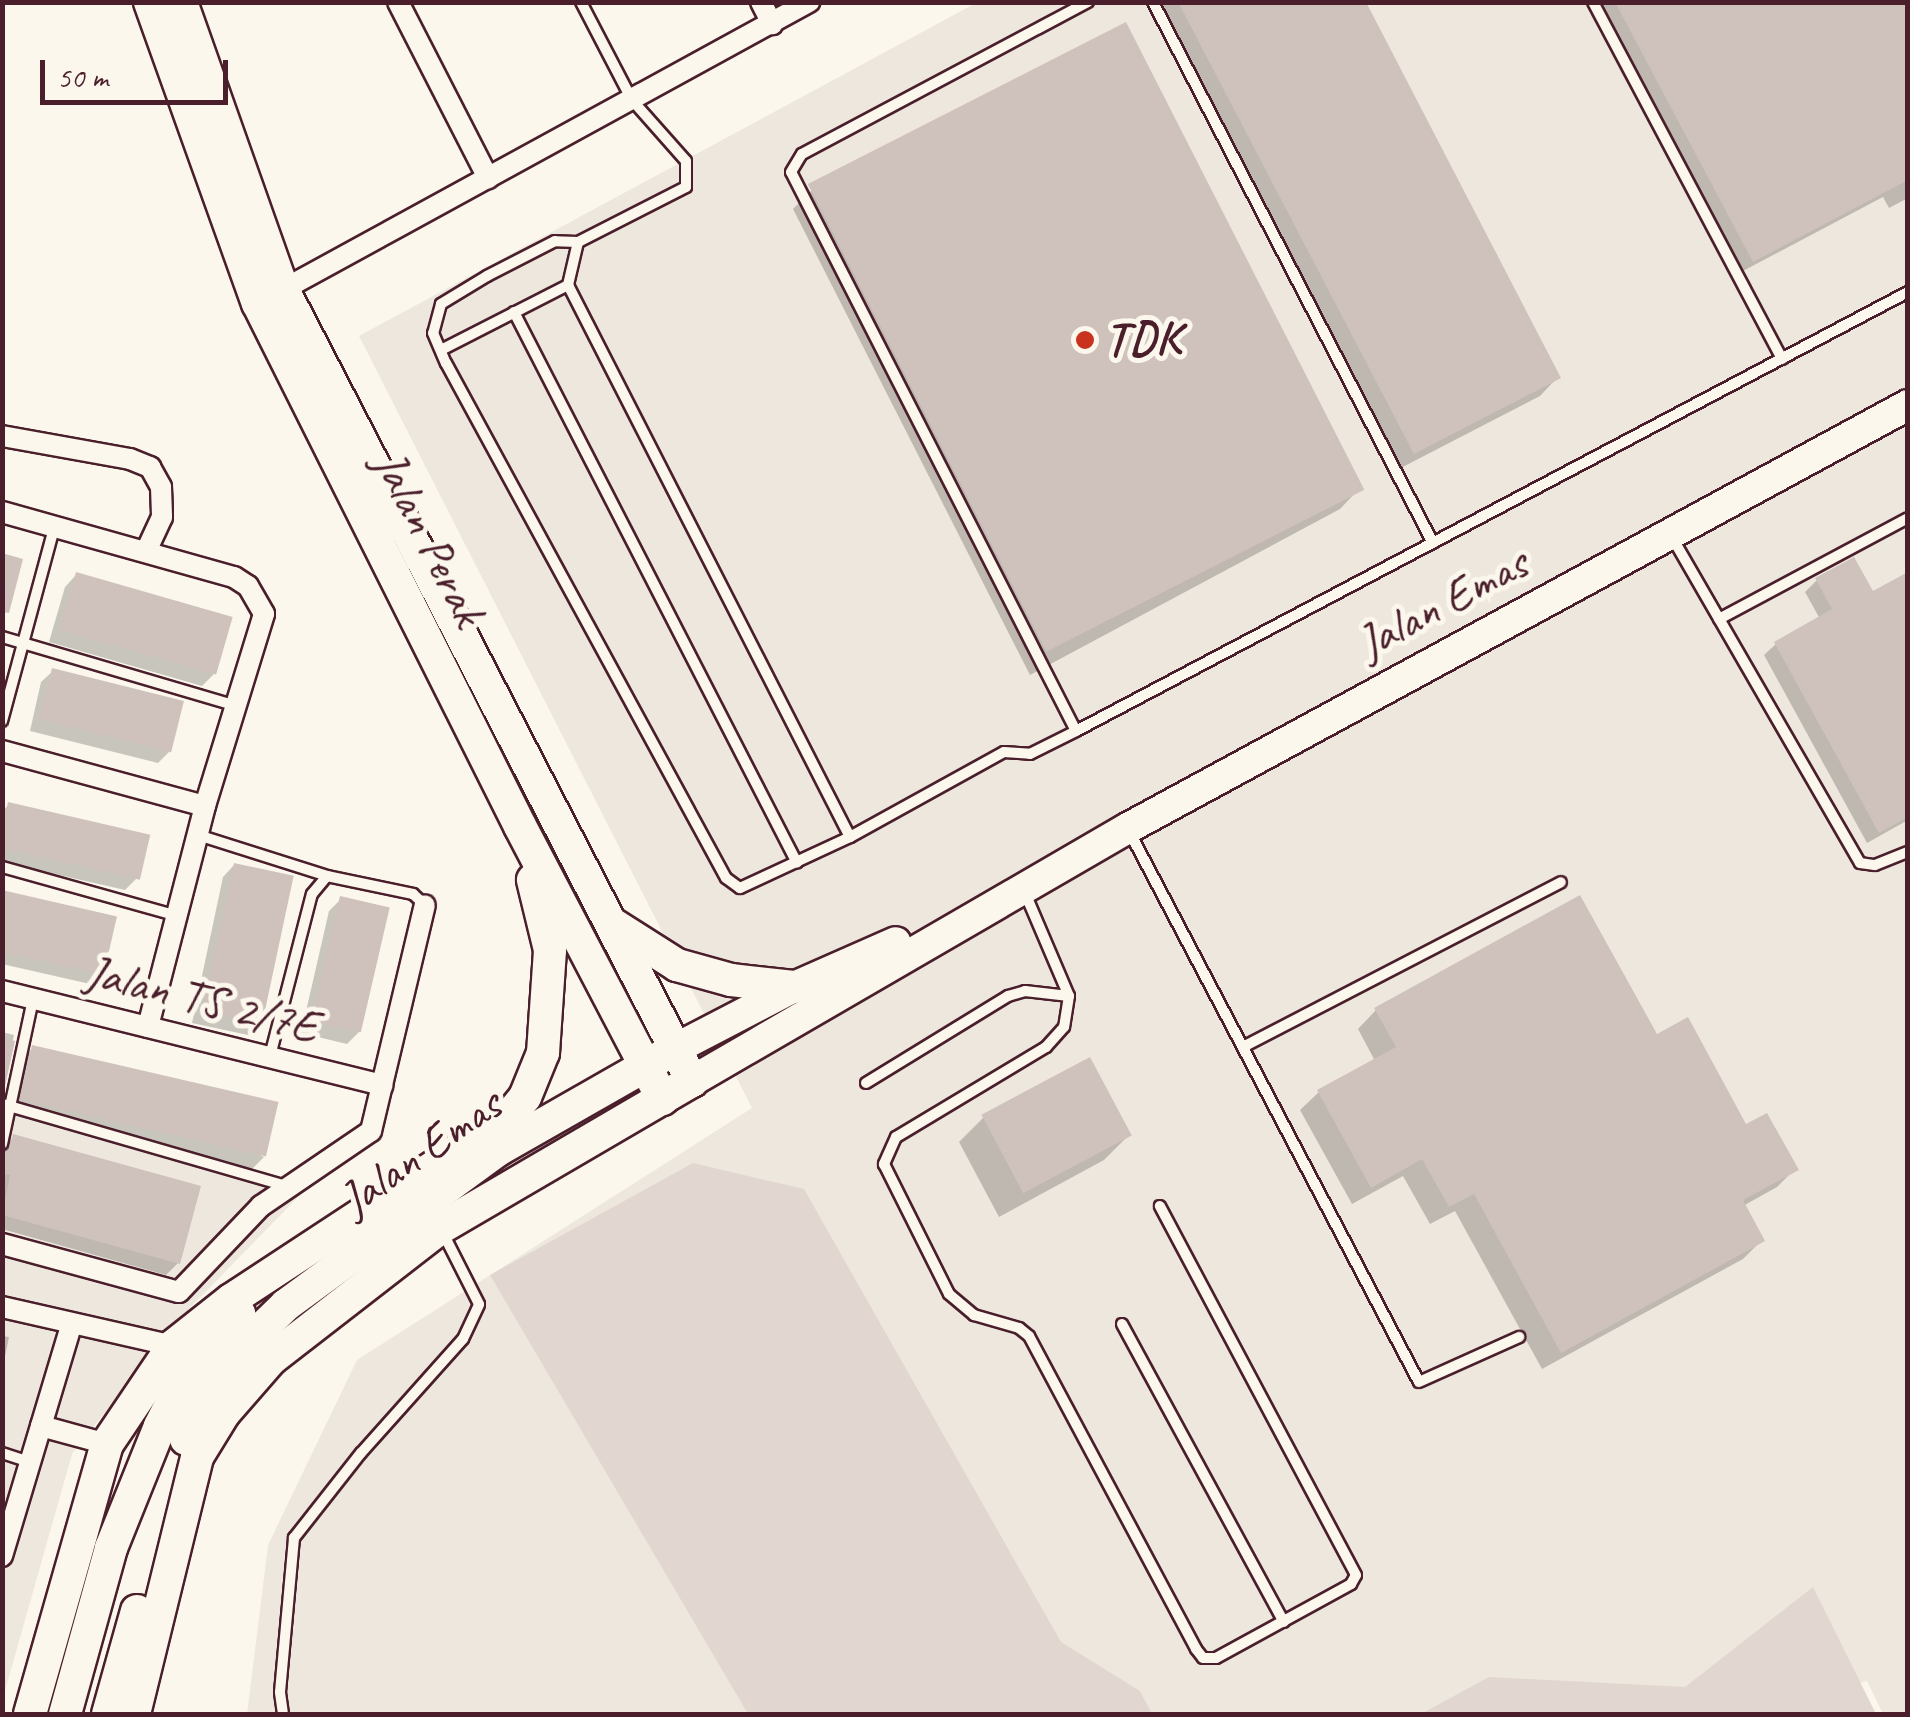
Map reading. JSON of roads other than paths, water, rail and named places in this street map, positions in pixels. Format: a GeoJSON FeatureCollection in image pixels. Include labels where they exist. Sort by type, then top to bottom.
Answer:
{"type":"FeatureCollection","features":[{"type":"Feature","properties":{"kind":"main road","name":"Jalan Perak"},"geometry":{"type":"LineString","coordinates":[[150,2],[271,296],[520,826],[663,1099]]}},
{"type":"Feature","properties":{"kind":"main road","name":"Jalan Perak"},"geometry":{"type":"LineString","coordinates":[[180,2],[271,296],[610,922],[692,1082]]}},
{"type":"Feature","properties":{"kind":"main road","name":"Jalan Emas"},"geometry":{"type":"LineString","coordinates":[[134,1714],[197,1457],[224,1414],[271,1359],[440,1228],[1128,828],[1908,405]]}},
{"type":"Feature","properties":{"kind":"main road"},"geometry":{"type":"LineString","coordinates":[[30,1714],[106,1444],[173,1346],[231,1300],[289,1266],[508,1118],[525,1097],[542,1052],[550,950],[520,826]]}},
{"type":"Feature","properties":{"kind":"main road","name":"Jalan Emas"},"geometry":{"type":"LineString","coordinates":[[108,1714],[182,1446],[210,1392],[250,1340],[286,1305],[498,1150],[644,1066],[794,987],[1023,887]]}},
{"type":"Feature","properties":{"kind":"main road"},"geometry":{"type":"LineString","coordinates":[[610,922],[677,966],[732,980],[794,987]]}},
{"type":"Feature","properties":{"kind":"main road"},"geometry":{"type":"LineString","coordinates":[[66,1714],[112,1548],[160,1426],[187,1373],[220,1333],[289,1266]]}},
{"type":"Feature","properties":{"kind":"main road"},"geometry":{"type":"LineString","coordinates":[[154,1714],[177,1580],[224,1414]]}},
{"type":"Feature","properties":{"kind":"street"},"geometry":{"type":"LineString","coordinates":[[398,2],[488,178]]}},
{"type":"Feature","properties":{"kind":"street"},"geometry":{"type":"LineString","coordinates":[[761,2],[772,24]]}},
{"type":"Feature","properties":{"kind":"street"},"geometry":{"type":"LineString","coordinates":[[271,296],[809,2]]}},
{"type":"Feature","properties":{"kind":"street"},"geometry":{"type":"LineString","coordinates":[[2,436],[150,467],[161,487],[162,517],[146,552]]}},
{"type":"Feature","properties":{"kind":"street"},"geometry":{"type":"LineString","coordinates":[[2,512],[234,577],[248,586],[264,614],[205,806],[148,1028]]}},
{"type":"Feature","properties":{"kind":"street"},"geometry":{"type":"LineString","coordinates":[[2,751],[205,806]]}},
{"type":"Feature","properties":{"kind":"street"},"geometry":{"type":"LineString","coordinates":[[2,1244],[179,1292],[261,1206],[371,1131],[425,905]]}},
{"type":"Feature","properties":{"kind":"street","name":"Jalan TS 2/7E"},"geometry":{"type":"LineString","coordinates":[[2,991],[382,1086]]}},
{"type":"Feature","properties":{"kind":"street"},"geometry":{"type":"LineString","coordinates":[[2,1308],[173,1346]]}},
{"type":"Feature","properties":{"kind":"street"},"geometry":{"type":"LineString","coordinates":[[2,1556],[71,1326]]}},
{"type":"Feature","properties":{"kind":"street"},"geometry":{"type":"LineString","coordinates":[[41,1426],[106,1444]]}},
{"type":"Feature","properties":{"kind":"lane"},"geometry":{"type":"LineString","coordinates":[[581,2],[632,100],[686,161],[686,187],[578,242],[554,241],[442,304],[434,332],[726,878],[740,888],[758,883],[850,837],[1004,752],[1030,754],[1076,731],[1908,292]]}},
{"type":"Feature","properties":{"kind":"lane"},"geometry":{"type":"LineString","coordinates":[[1076,731],[791,172],[802,154],[1088,2]]}},
{"type":"Feature","properties":{"kind":"lane"},"geometry":{"type":"LineString","coordinates":[[1153,2],[1433,543]]}},
{"type":"Feature","properties":{"kind":"lane"},"geometry":{"type":"LineString","coordinates":[[1593,2],[1782,359]]}},
{"type":"Feature","properties":{"kind":"lane"},"geometry":{"type":"LineString","coordinates":[[578,242],[568,285],[850,837]]}},
{"type":"Feature","properties":{"kind":"lane"},"geometry":{"type":"LineString","coordinates":[[441,350],[568,285]]}},
{"type":"Feature","properties":{"kind":"lane"},"geometry":{"type":"LineString","coordinates":[[514,312],[797,863]]}},
{"type":"Feature","properties":{"kind":"lane"},"geometry":{"type":"LineString","coordinates":[[1720,619],[1908,518]]}},
{"type":"Feature","properties":{"kind":"lane"},"geometry":{"type":"LineString","coordinates":[[2,721],[54,526]]}},
{"type":"Feature","properties":{"kind":"lane"},"geometry":{"type":"LineString","coordinates":[[1670,534],[1860,862],[1875,866],[1908,852]]}},
{"type":"Feature","properties":{"kind":"lane"},"geometry":{"type":"LineString","coordinates":[[2,637],[236,706]]}},
{"type":"Feature","properties":{"kind":"lane"},"geometry":{"type":"LineString","coordinates":[[1128,828],[1419,1382],[1519,1337]]}},
{"type":"Feature","properties":{"kind":"lane"},"geometry":{"type":"LineString","coordinates":[[198,834],[327,876],[414,894],[425,905]]}},
{"type":"Feature","properties":{"kind":"lane"},"geometry":{"type":"LineString","coordinates":[[2,867],[177,916]]}},
{"type":"Feature","properties":{"kind":"lane"},"geometry":{"type":"LineString","coordinates":[[270,1057],[312,894],[327,876]]}},
{"type":"Feature","properties":{"kind":"lane"},"geometry":{"type":"LineString","coordinates":[[1243,1047],[1561,882]]}},
{"type":"Feature","properties":{"kind":"lane"},"geometry":{"type":"LineString","coordinates":[[1023,887],[1069,996],[1064,1028],[1046,1048],[896,1136],[884,1164],[949,1294],[974,1314],[1018,1328],[1029,1336],[1202,1658],[1216,1658],[1351,1584],[1356,1575],[1160,1206]]}},
{"type":"Feature","properties":{"kind":"lane"},"geometry":{"type":"LineString","coordinates":[[866,1083],[1008,996],[1025,992],[1069,996]]}},
{"type":"Feature","properties":{"kind":"lane"},"geometry":{"type":"LineString","coordinates":[[2,1144],[6,1105],[34,998]]}},
{"type":"Feature","properties":{"kind":"lane"},"geometry":{"type":"LineString","coordinates":[[6,1105],[289,1187]]}},
{"type":"Feature","properties":{"kind":"lane"},"geometry":{"type":"LineString","coordinates":[[283,1714],[280,1692],[294,1538],[361,1452],[463,1339],[479,1304],[440,1228]]}},
{"type":"Feature","properties":{"kind":"lane"},"geometry":{"type":"LineString","coordinates":[[1122,1324],[1284,1622]]}},
{"type":"Feature","properties":{"kind":"lane"},"geometry":{"type":"LineString","coordinates":[[2,1453],[30,1462]]}},
{"type":"Feature","properties":{"kind":"place","name":"TDK"},"geometry":{"type":"Point","coordinates":[1085,340]}}]}
